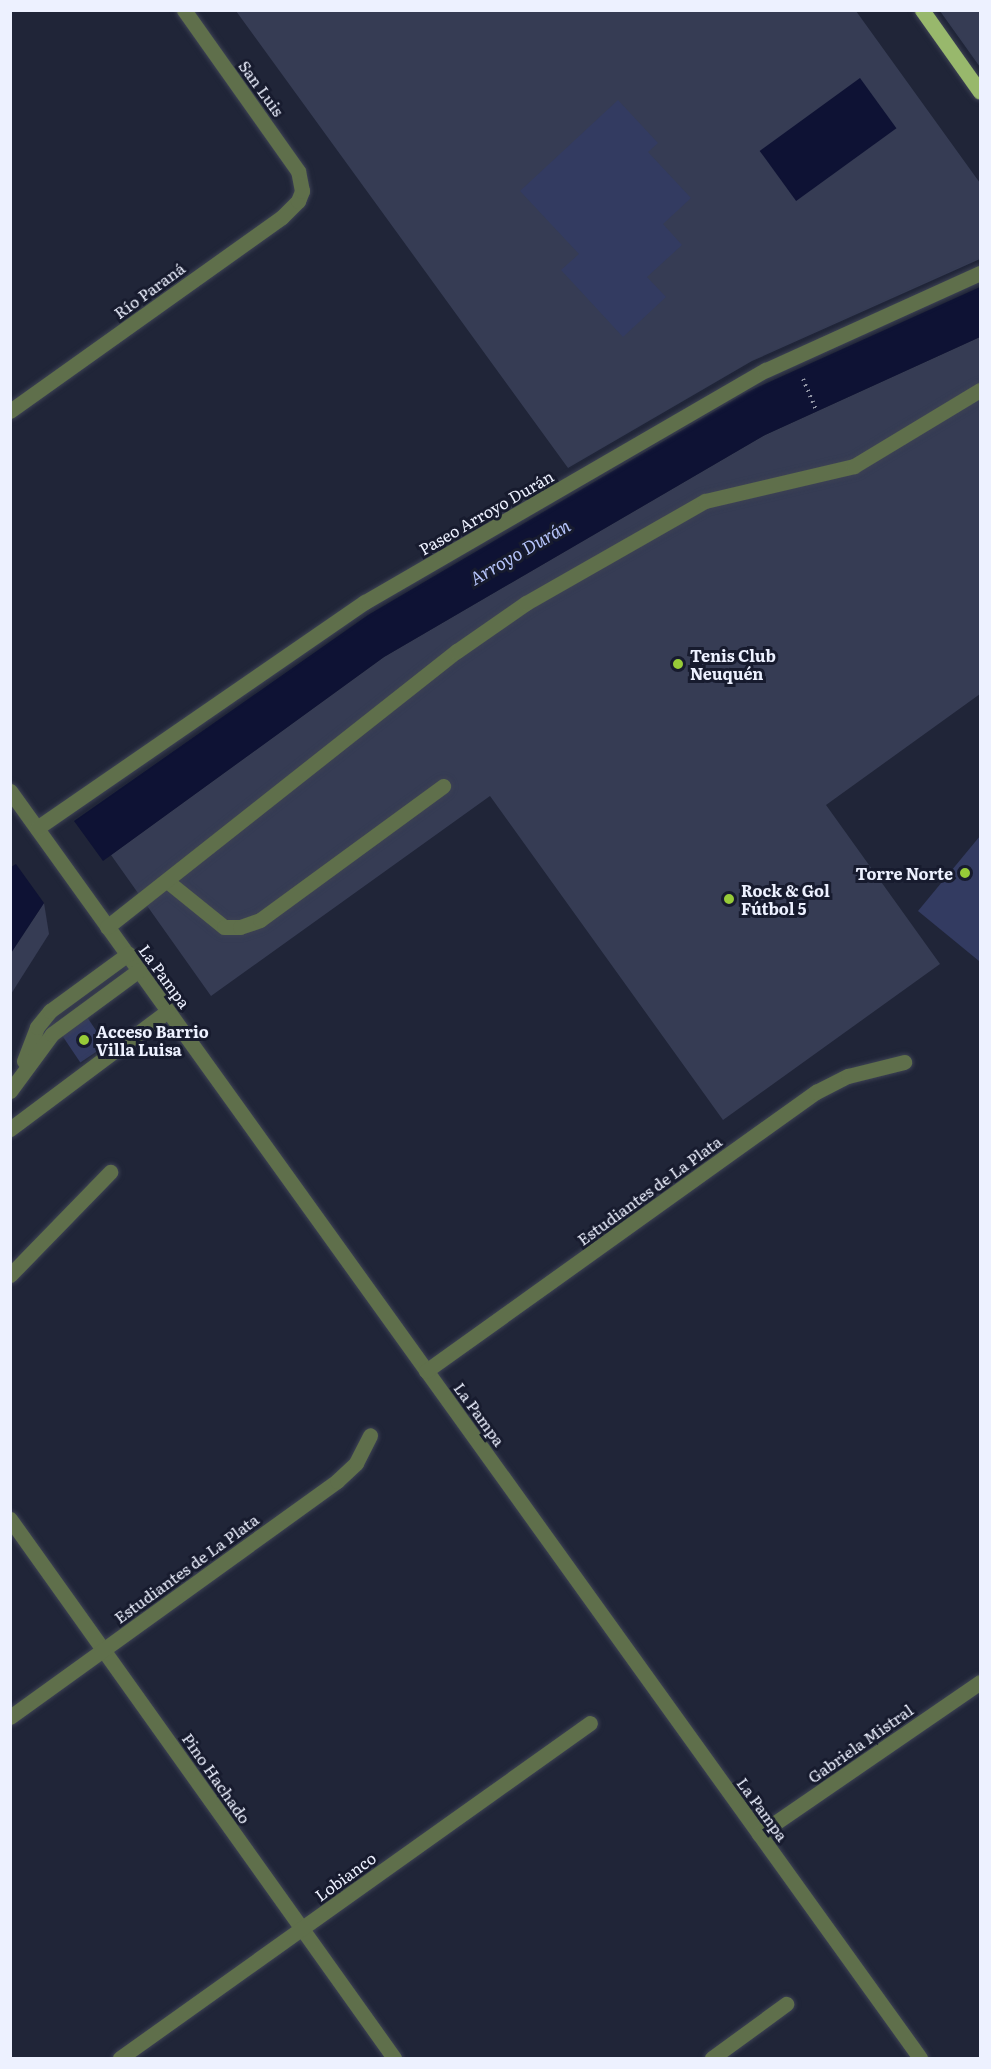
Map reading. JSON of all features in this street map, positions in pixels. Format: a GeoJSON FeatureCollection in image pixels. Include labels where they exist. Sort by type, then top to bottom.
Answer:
{"type":"FeatureCollection","features":[{"type":"Feature","properties":{"kind":"main road"},"geometry":{"type":"LineString","coordinates":[[922,10],[981,92]]}},
{"type":"Feature","properties":{"kind":"street","name":"San Luis"},"geometry":{"type":"LineString","coordinates":[[184,10],[293,162],[302,191]]}},
{"type":"Feature","properties":{"kind":"street","name":"Río Paraná"},"geometry":{"type":"LineString","coordinates":[[10,411],[282,217],[302,191]]}},
{"type":"Feature","properties":{"kind":"street","name":"Paseo Arroyo Durán"},"geometry":{"type":"LineString","coordinates":[[37,828],[309,638],[395,585],[766,370],[981,273]]}},
{"type":"Feature","properties":{"kind":"street"},"geometry":{"type":"LineString","coordinates":[[107,927],[457,651],[526,603],[705,501],[854,466],[981,390]]}},
{"type":"Feature","properties":{"kind":"street"},"geometry":{"type":"LineString","coordinates":[[167,881],[224,927],[240,927],[260,920],[443,786]]}},
{"type":"Feature","properties":{"kind":"street","name":"La Pampa"},"geometry":{"type":"LineString","coordinates":[[10,791],[920,2058]]}},
{"type":"Feature","properties":{"kind":"street"},"geometry":{"type":"LineString","coordinates":[[14,1084],[37,1027],[70,995],[128,954]]}},
{"type":"Feature","properties":{"kind":"street"},"geometry":{"type":"LineString","coordinates":[[14,1084],[48,1039],[139,970]]}},
{"type":"Feature","properties":{"kind":"street"},"geometry":{"type":"LineString","coordinates":[[10,1129],[168,1011]]}},
{"type":"Feature","properties":{"kind":"street","name":"Estudiantes de La Plata"},"geometry":{"type":"LineString","coordinates":[[426,1371],[816,1092],[848,1076],[904,1062]]}},
{"type":"Feature","properties":{"kind":"street"},"geometry":{"type":"LineString","coordinates":[[10,1275],[110,1172]]}},
{"type":"Feature","properties":{"kind":"street","name":"Estudiantes de La Plata"},"geometry":{"type":"LineString","coordinates":[[10,1717],[338,1480],[356,1463],[370,1435]]}},
{"type":"Feature","properties":{"kind":"street","name":"Pino Hachado"},"geometry":{"type":"LineString","coordinates":[[10,1519],[394,2058]]}},
{"type":"Feature","properties":{"kind":"street","name":"Gabriela Mistral"},"geometry":{"type":"LineString","coordinates":[[759,1834],[981,1682]]}},
{"type":"Feature","properties":{"kind":"street","name":"Lobianco"},"geometry":{"type":"LineString","coordinates":[[120,2058],[590,1723]]}},
{"type":"Feature","properties":{"kind":"street"},"geometry":{"type":"LineString","coordinates":[[712,2058],[786,2004]]}},
{"type":"Feature","properties":{"kind":"path"},"geometry":{"type":"LineString","coordinates":[[802,377],[816,409]]}},
{"type":"Feature","properties":{"kind":"shaded area"},"geometry":{"type":"Polygon","coordinates":[[[236,11],[856,11],[980,183],[980,259],[752,361],[568,468],[236,11]]]}},
{"type":"Feature","properties":{"kind":"shaded area"},"geometry":{"type":"Polygon","coordinates":[[[940,11],[980,11],[980,67],[940,11]]]}},
{"type":"Feature","properties":{"kind":"shaded area","name":"Tenis Club Neuquén"},"geometry":{"type":"Polygon","coordinates":[[[980,337],[980,694],[826,805],[940,964],[723,1120],[490,796],[211,996],[111,855],[384,657],[765,435],[980,337]]]}},
{"type":"Feature","properties":{"kind":"shaded area"},"geometry":{"type":"Polygon","coordinates":[[[44,903],[49,934],[11,994],[11,953],[44,903]]]}},
{"type":"Feature","properties":{"kind":"water"},"geometry":{"type":"Polygon","coordinates":[[[860,78],[896,128],[796,201],[760,151],[860,78]]]}},
{"type":"Feature","properties":{"kind":"water","name":"Arroyo Durán"},"geometry":{"type":"Polygon","coordinates":[[[980,287],[980,337],[765,435],[384,657],[103,861],[74,821],[368,615],[747,392],[980,287]]]}},
{"type":"Feature","properties":{"kind":"water"},"geometry":{"type":"Polygon","coordinates":[[[16,864],[44,903],[11,953],[11,867],[16,864]]]}},
{"type":"Feature","properties":{"kind":"building"},"geometry":{"type":"Polygon","coordinates":[[[618,100],[658,143],[648,152],[691,198],[663,224],[682,245],[647,277],[666,297],[623,337],[561,270],[579,254],[520,191],[618,100]]]}},
{"type":"Feature","properties":{"kind":"building","name":"Torre Norte"},"geometry":{"type":"Polygon","coordinates":[[[980,836],[980,959],[979,961],[918,911],[980,836]]]}},
{"type":"Feature","properties":{"kind":"building","name":"Acceso Barrio Villa Luisa"},"geometry":{"type":"Polygon","coordinates":[[[87,1017],[106,1045],[80,1063],[61,1034],[87,1017]]]}},
{"type":"Feature","properties":{"kind":"place","name":"Tenis Club Neuquén"},"geometry":{"type":"Point","coordinates":[678,664]}},
{"type":"Feature","properties":{"kind":"place","name":"Torre Norte"},"geometry":{"type":"Point","coordinates":[965,873]}},
{"type":"Feature","properties":{"kind":"place","name":"Rock & Gol Fútbol 5"},"geometry":{"type":"Point","coordinates":[729,899]}},
{"type":"Feature","properties":{"kind":"place","name":"Acceso Barrio Villa Luisa"},"geometry":{"type":"Point","coordinates":[84,1040]}}]}
